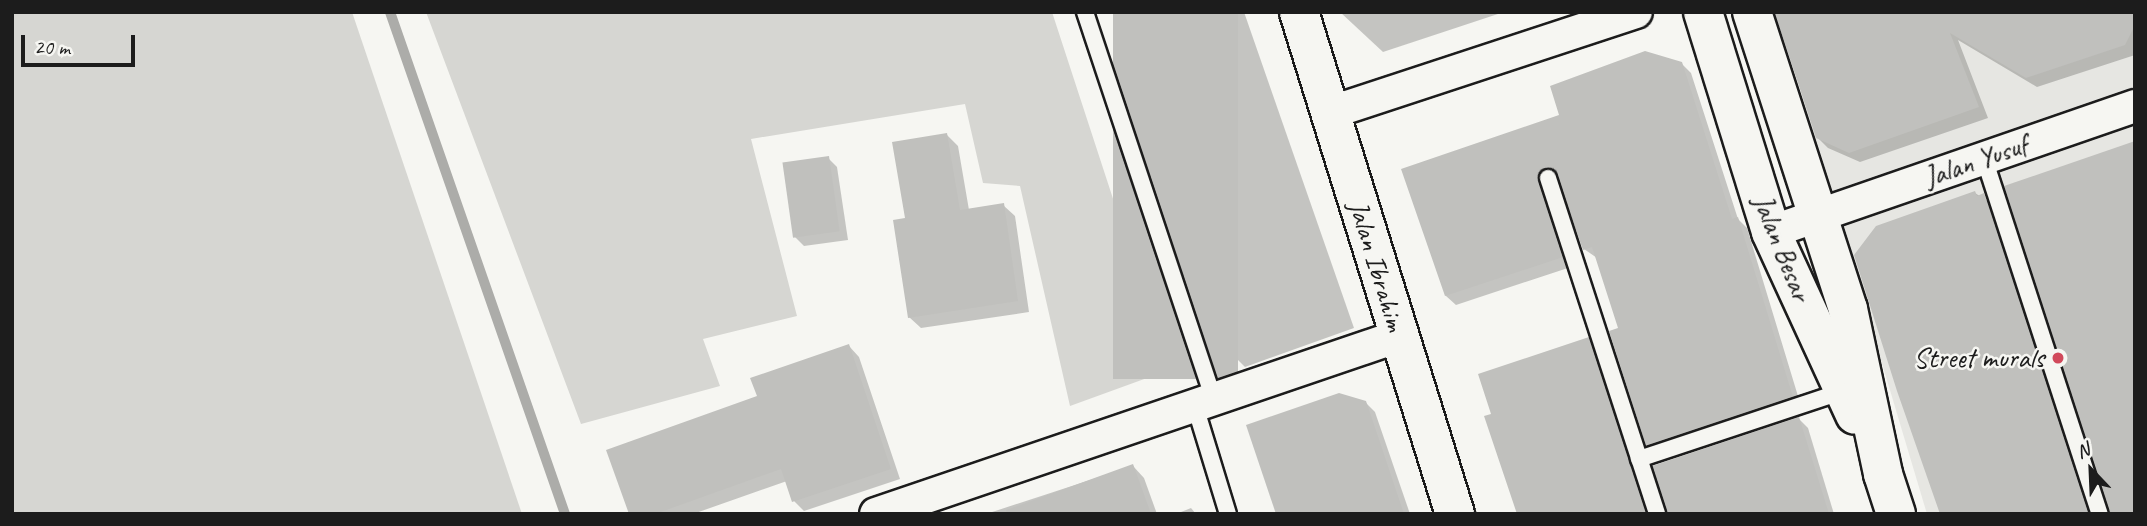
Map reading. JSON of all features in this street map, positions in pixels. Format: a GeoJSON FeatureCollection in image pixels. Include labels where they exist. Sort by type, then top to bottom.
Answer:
{"type":"FeatureCollection","features":[{"type":"Feature","properties":{"kind":"main road","name":"Jalan Besar"},"geometry":{"type":"LineString","coordinates":[[1703,12],[1771,232],[1883,474]]}},
{"type":"Feature","properties":{"kind":"main road","name":"Jalan Besar"},"geometry":{"type":"LineString","coordinates":[[1752,12],[1848,309],[1883,474],[1896,514]]}},
{"type":"Feature","properties":{"kind":"main road","name":"Jalan Ibrahim"},"geometry":{"type":"LineString","coordinates":[[1299,14],[1455,514]]}},
{"type":"Feature","properties":{"kind":"street"},"geometry":{"type":"LineString","coordinates":[[1329,113],[1636,12]]}},
{"type":"Feature","properties":{"kind":"street","name":"Jalan Yusuf"},"geometry":{"type":"LineString","coordinates":[[1771,232],[2135,106]]}},
{"type":"Feature","properties":{"kind":"street"},"geometry":{"type":"LineString","coordinates":[[876,514],[1399,336]]}},
{"type":"Feature","properties":{"kind":"lane"},"geometry":{"type":"LineString","coordinates":[[1085,12],[1204,402],[1228,514]]}},
{"type":"Feature","properties":{"kind":"lane"},"geometry":{"type":"LineString","coordinates":[[1984,158],[2100,514]]}},
{"type":"Feature","properties":{"kind":"lane"},"geometry":{"type":"LineString","coordinates":[[1548,178],[1657,514]]}},
{"type":"Feature","properties":{"kind":"lane"},"geometry":{"type":"LineString","coordinates":[[1639,459],[1843,391]]}},
{"type":"Feature","properties":{"kind":"shaded area"},"geometry":{"type":"Polygon","coordinates":[[[12,12],[352,12],[522,514],[12,514],[12,12]]]}},
{"type":"Feature","properties":{"kind":"shaded area"},"geometry":{"type":"Polygon","coordinates":[[[426,12],[1052,12],[1169,370],[1070,406],[1020,186],[983,183],[965,104],[751,139],[797,316],[703,339],[720,386],[581,424],[426,12]]]}},
{"type":"Feature","properties":{"kind":"shaded area"},"geometry":{"type":"Polygon","coordinates":[[[1777,12],[2135,12],[2135,514],[1927,514],[1777,12]]]}},
{"type":"Feature","properties":{"kind":"building"},"geometry":{"type":"Polygon","coordinates":[[[1113,12],[1238,12],[1238,379],[1113,379],[1113,12]]]}},
{"type":"Feature","properties":{"kind":"building"},"geometry":{"type":"Polygon","coordinates":[[[1775,12],[2135,12],[2135,25],[2125,45],[2026,78],[1950,33],[1979,107],[1849,153],[1816,138],[1775,12]]]}},
{"type":"Feature","properties":{"kind":"building"},"geometry":{"type":"Polygon","coordinates":[[[1645,51],[1682,62],[1732,219],[1738,217],[1793,397],[1646,446],[1609,331],[1618,328],[1592,247],[1583,250],[1555,171],[1544,168],[1538,181],[1563,257],[1445,296],[1401,169],[1559,115],[1550,86],[1645,51]]]}},
{"type":"Feature","properties":{"kind":"building"},"geometry":{"type":"Polygon","coordinates":[[[947,133],[960,210],[1004,203],[1018,301],[908,318],[893,220],[905,218],[892,142],[947,133]]]}},
{"type":"Feature","properties":{"kind":"building"},"geometry":{"type":"Polygon","coordinates":[[[2135,141],[2135,514],[2110,514],[2004,186],[2135,141]]]}},
{"type":"Feature","properties":{"kind":"building"},"geometry":{"type":"Polygon","coordinates":[[[829,156],[840,231],[793,238],[782,163],[829,156]]]}},
{"type":"Feature","properties":{"kind":"building"},"geometry":{"type":"Polygon","coordinates":[[[1975,191],[1977,196],[1984,193],[2089,514],[1940,514],[1854,255],[1876,226],[1975,191]]]}},
{"type":"Feature","properties":{"kind":"building"},"geometry":{"type":"Polygon","coordinates":[[[1589,337],[1646,514],[1517,514],[1484,416],[1491,414],[1478,374],[1589,337]]]}},
{"type":"Feature","properties":{"kind":"building"},"geometry":{"type":"Polygon","coordinates":[[[849,344],[891,469],[792,502],[781,469],[655,514],[629,514],[606,450],[757,396],[750,378],[849,344]]]}},
{"type":"Feature","properties":{"kind":"building"},"geometry":{"type":"Polygon","coordinates":[[[1339,393],[1366,401],[1404,514],[1276,514],[1246,425],[1339,393]]]}},
{"type":"Feature","properties":{"kind":"building"},"geometry":{"type":"Polygon","coordinates":[[[1799,417],[1829,514],[1667,514],[1652,466],[1799,417]]]}},
{"type":"Feature","properties":{"kind":"building"},"geometry":{"type":"Polygon","coordinates":[[[1133,464],[1151,514],[1007,514],[1006,510],[1133,464]]]}},
{"type":"Feature","properties":{"kind":"waterway"},"geometry":{"type":"LineString","coordinates":[[390,12],[565,514]]}},
{"type":"Feature","properties":{"kind":"place","name":"Street murals"},"geometry":{"type":"Point","coordinates":[2058,358]}}]}
